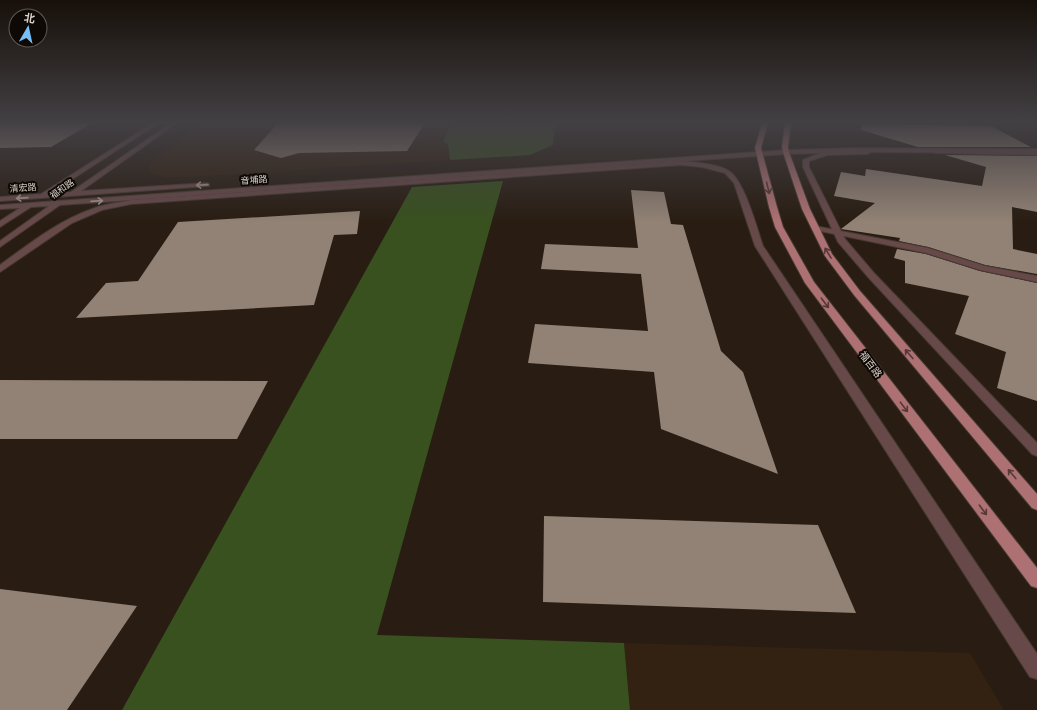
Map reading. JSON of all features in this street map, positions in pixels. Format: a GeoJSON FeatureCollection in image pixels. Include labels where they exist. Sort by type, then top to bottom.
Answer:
{"type":"FeatureCollection","features":[{"type":"Feature","properties":{"kind":"main road","name":"福百路"},"geometry":{"type":"LineString","coordinates":[[760,156],[779,227],[810,283],[1037,581]]}},
{"type":"Feature","properties":{"kind":"main road"},"geometry":{"type":"LineString","coordinates":[[788,156],[806,209],[828,254],[856,293],[1037,504]]}},
{"type":"Feature","properties":{"kind":"street","name":"福和路"},"geometry":{"type":"LineString","coordinates":[[0,225],[105,156]]}},
{"type":"Feature","properties":{"kind":"street","name":"福和路"},"geometry":{"type":"LineString","coordinates":[[0,244],[126,156]]}},
{"type":"Feature","properties":{"kind":"street","name":"音埔路"},"geometry":{"type":"LineString","coordinates":[[235,183],[675,156]]}},
{"type":"Feature","properties":{"kind":"street","name":"音埔路"},"geometry":{"type":"LineString","coordinates":[[58,204],[691,156]]}},
{"type":"Feature","properties":{"kind":"street"},"geometry":{"type":"LineString","coordinates":[[814,156],[806,160],[806,167],[841,240],[871,275],[1037,451]]}},
{"type":"Feature","properties":{"kind":"street"},"geometry":{"type":"LineString","coordinates":[[0,269],[46,235],[70,221],[95,210],[131,202],[681,163],[702,165],[727,172],[737,182],[759,246],[1037,670]]}},
{"type":"Feature","properties":{"kind":"street"},"geometry":{"type":"LineString","coordinates":[[72,194],[212,185]]}},
{"type":"Feature","properties":{"kind":"street","name":"清宏路"},"geometry":{"type":"LineString","coordinates":[[0,199],[72,194]]}},
{"type":"Feature","properties":{"kind":"street","name":"清宏路"},"geometry":{"type":"LineString","coordinates":[[0,208],[58,204]]}},
{"type":"Feature","properties":{"kind":"street"},"geometry":{"type":"LineString","coordinates":[[815,228],[928,250],[983,268],[1037,279]]}},
{"type":"Feature","properties":{"kind":"shaded area"},"geometry":{"type":"Polygon","coordinates":[[[159,156],[449,156],[450,160],[192,177],[165,177],[153,175],[148,169],[150,163],[159,156]]]}},
{"type":"Feature","properties":{"kind":"shaded area"},"geometry":{"type":"Polygon","coordinates":[[[624,643],[970,653],[1004,710],[630,710],[624,643]]]}},
{"type":"Feature","properties":{"kind":"green space"},"geometry":{"type":"Polygon","coordinates":[[[449,156],[512,156],[450,160],[449,156]]]}},
{"type":"Feature","properties":{"kind":"green space"},"geometry":{"type":"Polygon","coordinates":[[[503,181],[377,635],[624,643],[630,710],[122,710],[412,187],[503,181]]]}},
{"type":"Feature","properties":{"kind":"building"},"geometry":{"type":"Polygon","coordinates":[[[275,156],[288,156],[281,158],[275,156]]]}},
{"type":"Feature","properties":{"kind":"building"},"geometry":{"type":"Polygon","coordinates":[[[949,156],[1037,156],[1037,212],[1012,207],[1013,249],[1037,254],[1037,274],[985,265],[928,247],[899,241],[900,238],[841,229],[875,203],[834,196],[841,172],[865,176],[866,169],[982,186],[986,167],[949,156]]]}},
{"type":"Feature","properties":{"kind":"building"},"geometry":{"type":"Polygon","coordinates":[[[631,190],[664,192],[671,224],[683,225],[721,351],[743,372],[778,474],[661,429],[654,372],[528,363],[535,324],[648,331],[641,274],[541,269],[545,244],[638,248],[631,190]]]}},
{"type":"Feature","properties":{"kind":"building"},"geometry":{"type":"Polygon","coordinates":[[[360,211],[357,234],[334,235],[314,305],[76,318],[106,283],[138,281],[178,222],[360,211]]]}},
{"type":"Feature","properties":{"kind":"building"},"geometry":{"type":"Polygon","coordinates":[[[897,249],[926,254],[980,271],[1037,283],[1037,401],[997,388],[1006,352],[955,334],[969,296],[905,283],[905,261],[894,258],[897,249]]]}},
{"type":"Feature","properties":{"kind":"building"},"geometry":{"type":"Polygon","coordinates":[[[0,380],[268,381],[237,439],[0,439],[0,380]]]}},
{"type":"Feature","properties":{"kind":"building"},"geometry":{"type":"Polygon","coordinates":[[[544,516],[818,525],[856,613],[543,602],[544,516]]]}},
{"type":"Feature","properties":{"kind":"building"},"geometry":{"type":"Polygon","coordinates":[[[0,589],[137,606],[67,710],[0,710],[0,589]]]}}]}
